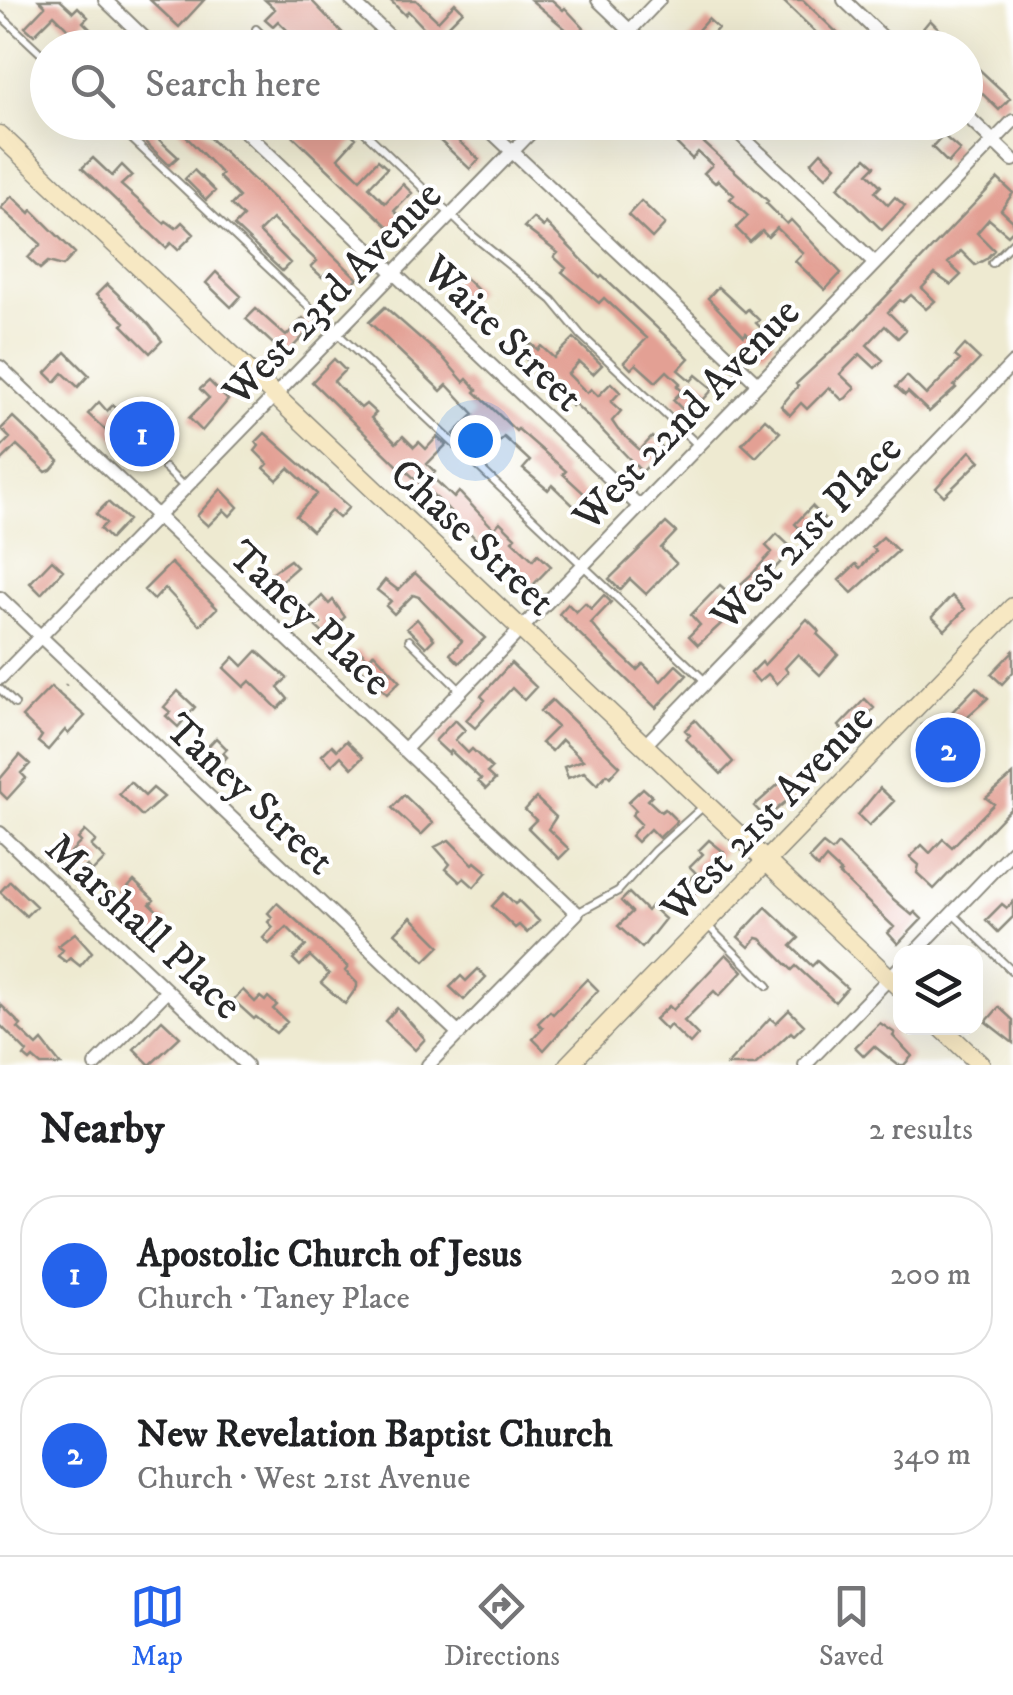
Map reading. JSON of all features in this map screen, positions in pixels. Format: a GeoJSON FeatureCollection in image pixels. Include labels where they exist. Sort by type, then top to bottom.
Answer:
{"type":"FeatureCollection","features":[{"type":"Feature","properties":{"kind":"street"},"geometry":{"type":"LineString","coordinates":[[105,0],[137,30]]}},
{"type":"Feature","properties":{"kind":"street"},"geometry":{"type":"LineString","coordinates":[[351,0],[383,30]]}},
{"type":"Feature","properties":{"kind":"street"},"geometry":{"type":"LineString","coordinates":[[598,0],[630,30],[659,0]]}},
{"type":"Feature","properties":{"kind":"street"},"geometry":{"type":"LineString","coordinates":[[844,0],[875,30]]}},
{"type":"Feature","properties":{"kind":"street","name":"West 22nd Avenue"},"geometry":{"type":"LineString","coordinates":[[404,750],[1013,121]]}},
{"type":"Feature","properties":{"kind":"street"},"geometry":{"type":"LineString","coordinates":[[983,132],[1013,160]]}},
{"type":"Feature","properties":{"kind":"street","name":"Chase Street"},"geometry":{"type":"LineString","coordinates":[[0,135],[644,745],[893,974]]}},
{"type":"Feature","properties":{"kind":"street","name":"Waite Street"},"geometry":{"type":"LineString","coordinates":[[254,140],[640,507]]}},
{"type":"Feature","properties":{"kind":"street"},"geometry":{"type":"LineString","coordinates":[[500,140],[758,384]]}},
{"type":"Feature","properties":{"kind":"street","name":"West 23rd Avenue"},"geometry":{"type":"LineString","coordinates":[[0,678],[524,140]]}},
{"type":"Feature","properties":{"kind":"street"},"geometry":{"type":"LineString","coordinates":[[746,140],[875,263]]}},
{"type":"Feature","properties":{"kind":"street","name":"West 21st Place"},"geometry":{"type":"LineString","coordinates":[[644,745],[1013,363]]}},
{"type":"Feature","properties":{"kind":"street","name":"Taney Place"},"geometry":{"type":"LineString","coordinates":[[0,368],[577,913]]}},
{"type":"Feature","properties":{"kind":"street","name":"Taney Street"},"geometry":{"type":"LineString","coordinates":[[0,598],[459,1034]]}},
{"type":"Feature","properties":{"kind":"street","name":"West 21st Avenue"},"geometry":{"type":"LineString","coordinates":[[568,1065],[1013,607]]}},
{"type":"Feature","properties":{"kind":"street","name":"Marshall Place"},"geometry":{"type":"LineString","coordinates":[[0,833],[246,1065]]}},
{"type":"Feature","properties":{"kind":"street"},"geometry":{"type":"LineString","coordinates":[[922,945],[1013,850]]}},
{"type":"Feature","properties":{"kind":"street"},"geometry":{"type":"LineString","coordinates":[[428,1065],[577,913]]}},
{"type":"Feature","properties":{"kind":"street"},"geometry":{"type":"LineString","coordinates":[[806,1065],[893,982]]}},
{"type":"Feature","properties":{"kind":"street"},"geometry":{"type":"LineString","coordinates":[[95,1065],[167,991]]}},
{"type":"Feature","properties":{"kind":"street"},"geometry":{"type":"LineString","coordinates":[[950,1035],[982,1065]]}},
{"type":"Feature","properties":{"kind":"lane"},"geometry":{"type":"LineString","coordinates":[[0,15],[30,43]]}},
{"type":"Feature","properties":{"kind":"lane"},"geometry":{"type":"LineString","coordinates":[[133,140],[706,682]]}},
{"type":"Feature","properties":{"kind":"lane"},"geometry":{"type":"LineString","coordinates":[[373,140],[451,214],[552,300],[581,335],[698,446]]}},
{"type":"Feature","properties":{"kind":"lane"},"geometry":{"type":"LineString","coordinates":[[992,263],[1013,242]]}},
{"type":"Feature","properties":{"kind":"lane"},"geometry":{"type":"LineString","coordinates":[[165,468],[186,488]]}},
{"type":"Feature","properties":{"kind":"lane"},"geometry":{"type":"LineString","coordinates":[[409,640],[461,691]]}},
{"type":"Feature","properties":{"kind":"lane"},"geometry":{"type":"LineString","coordinates":[[0,689],[16,704]]}},
{"type":"Feature","properties":{"kind":"lane"},"geometry":{"type":"LineString","coordinates":[[577,913],[618,891],[706,803]]}},
{"type":"Feature","properties":{"kind":"lane"},"geometry":{"type":"LineString","coordinates":[[952,914],[1013,972]]}},
{"type":"Feature","properties":{"kind":"lane"},"geometry":{"type":"LineString","coordinates":[[706,924],[768,986]]}},
{"type":"Feature","properties":{"kind":"path"},"geometry":{"type":"LineString","coordinates":[[58,694],[68,684]]}},
{"type":"Feature","properties":{"kind":"path"},"geometry":{"type":"LineString","coordinates":[[931,734],[923,726],[919,741],[955,775]]}},
{"type":"Feature","properties":{"kind":"building"},"geometry":{"type":"Polygon","coordinates":[[[39,0],[60,0],[73,12],[78,7],[88,17],[83,22],[91,30],[69,30],[54,15],[39,30],[30,31],[25,27],[45,6],[39,0]]]}},
{"type":"Feature","properties":{"kind":"building"},"geometry":{"type":"Polygon","coordinates":[[[150,0],[204,0],[179,27],[150,0]]]}},
{"type":"Feature","properties":{"kind":"building"},"geometry":{"type":"Polygon","coordinates":[[[265,0],[311,0],[340,30],[287,30],[278,21],[273,26],[265,19],[275,9],[265,0]]]}},
{"type":"Feature","properties":{"kind":"building"},"geometry":{"type":"Polygon","coordinates":[[[390,0],[416,0],[438,21],[455,3],[463,11],[444,30],[426,30],[408,11],[405,15],[390,0]]]}},
{"type":"Feature","properties":{"kind":"building"},"geometry":{"type":"Polygon","coordinates":[[[531,0],[552,0],[586,30],[567,30],[531,0]]]}},
{"type":"Feature","properties":{"kind":"building"},"geometry":{"type":"Polygon","coordinates":[[[782,0],[803,0],[834,30],[814,30],[782,0]]]}},
{"type":"Feature","properties":{"kind":"building"},"geometry":{"type":"Polygon","coordinates":[[[708,19],[718,28],[716,30],[698,30],[708,19]]]}},
{"type":"Feature","properties":{"kind":"building"},"geometry":{"type":"Polygon","coordinates":[[[930,20],[940,30],[922,30],[930,20]]]}},
{"type":"Feature","properties":{"kind":"building"},"geometry":{"type":"Polygon","coordinates":[[[983,73],[1010,98],[999,110],[983,94],[983,73]]]}},
{"type":"Feature","properties":{"kind":"building"},"geometry":{"type":"Polygon","coordinates":[[[143,140],[159,140],[178,157],[169,165],[143,140]]]}},
{"type":"Feature","properties":{"kind":"building"},"geometry":{"type":"Polygon","coordinates":[[[189,140],[212,140],[358,279],[347,289],[328,271],[322,277],[311,267],[317,261],[272,219],[259,232],[290,263],[282,271],[234,226],[243,217],[231,205],[239,197],[219,177],[222,174],[189,140]]]}},
{"type":"Feature","properties":{"kind":"building"},"geometry":{"type":"Polygon","coordinates":[[[297,140],[354,140],[338,158],[360,179],[378,160],[387,168],[369,187],[385,203],[403,184],[412,193],[394,211],[413,229],[402,240],[297,140]]]}},
{"type":"Feature","properties":{"kind":"building"},"geometry":{"type":"Polygon","coordinates":[[[439,140],[457,140],[479,159],[470,169],[439,140]]]}},
{"type":"Feature","properties":{"kind":"building"},"geometry":{"type":"Polygon","coordinates":[[[673,140],[701,140],[768,201],[787,224],[791,220],[841,273],[825,290],[795,261],[803,253],[777,228],[768,237],[762,231],[750,242],[736,228],[748,216],[730,199],[734,195],[704,173],[712,165],[698,152],[692,159],[673,140]]]}},
{"type":"Feature","properties":{"kind":"building"},"geometry":{"type":"Polygon","coordinates":[[[938,140],[949,140],[960,150],[948,163],[932,147],[938,140]]]}},
{"type":"Feature","properties":{"kind":"building"},"geometry":{"type":"Polygon","coordinates":[[[821,152],[836,166],[826,177],[811,163],[821,152]]]}},
{"type":"Feature","properties":{"kind":"building"},"geometry":{"type":"Polygon","coordinates":[[[93,158],[112,176],[122,165],[132,175],[121,185],[164,223],[176,228],[182,222],[194,234],[178,250],[171,243],[166,248],[82,168],[93,158]]]}},
{"type":"Feature","properties":{"kind":"building"},"geometry":{"type":"Polygon","coordinates":[[[866,158],[875,166],[868,173],[881,186],[875,192],[888,205],[895,197],[905,206],[882,230],[838,187],[866,158]]]}},
{"type":"Feature","properties":{"kind":"building"},"geometry":{"type":"Polygon","coordinates":[[[194,170],[215,191],[206,200],[185,179],[194,170]]]}},
{"type":"Feature","properties":{"kind":"building"},"geometry":{"type":"Polygon","coordinates":[[[998,179],[1013,193],[1001,210],[1013,221],[1013,230],[1008,235],[989,219],[977,233],[994,250],[975,265],[961,251],[948,263],[961,275],[951,285],[935,274],[922,288],[935,301],[926,309],[911,295],[888,312],[906,330],[898,338],[885,326],[867,345],[883,360],[875,368],[860,354],[840,374],[855,388],[846,398],[842,400],[829,387],[807,409],[801,403],[790,415],[781,406],[796,384],[850,334],[998,179]]]}},
{"type":"Feature","properties":{"kind":"building"},"geometry":{"type":"Polygon","coordinates":[[[12,196],[30,213],[32,210],[75,253],[63,266],[48,262],[40,269],[28,258],[41,244],[1,208],[12,196]]]}},
{"type":"Feature","properties":{"kind":"building"},"geometry":{"type":"Polygon","coordinates":[[[641,201],[665,224],[652,238],[628,215],[641,201]]]}},
{"type":"Feature","properties":{"kind":"building"},"geometry":{"type":"Polygon","coordinates":[[[533,218],[543,227],[546,223],[689,358],[678,370],[691,381],[696,375],[713,389],[703,400],[698,396],[684,411],[673,400],[682,391],[677,386],[680,383],[667,371],[656,382],[636,364],[631,369],[624,362],[647,338],[604,298],[599,303],[562,272],[566,268],[554,257],[558,253],[524,227],[533,218]]]}},
{"type":"Feature","properties":{"kind":"building"},"geometry":{"type":"Polygon","coordinates":[[[216,272],[241,296],[231,307],[206,283],[216,272]]]}},
{"type":"Feature","properties":{"kind":"building"},"geometry":{"type":"Polygon","coordinates":[[[461,274],[478,290],[466,302],[449,286],[461,274]]]}},
{"type":"Feature","properties":{"kind":"building"},"geometry":{"type":"Polygon","coordinates":[[[107,284],[162,341],[150,353],[96,295],[107,284]]]}},
{"type":"Feature","properties":{"kind":"building"},"geometry":{"type":"Polygon","coordinates":[[[718,287],[745,312],[748,309],[775,342],[765,352],[708,298],[718,287]]]}},
{"type":"Feature","properties":{"kind":"building"},"geometry":{"type":"Polygon","coordinates":[[[385,307],[464,382],[467,379],[475,392],[516,431],[566,471],[563,474],[589,498],[578,510],[552,485],[548,490],[523,469],[530,461],[504,437],[497,444],[490,438],[479,449],[468,438],[463,443],[454,434],[474,414],[447,385],[441,391],[369,322],[385,307]]]}},
{"type":"Feature","properties":{"kind":"building"},"geometry":{"type":"Polygon","coordinates":[[[256,309],[286,336],[303,318],[312,327],[285,355],[246,319],[256,309]]]}},
{"type":"Feature","properties":{"kind":"building"},"geometry":{"type":"Polygon","coordinates":[[[574,338],[602,365],[593,374],[579,362],[568,374],[587,393],[591,389],[598,396],[611,383],[620,392],[611,402],[621,411],[612,421],[618,430],[640,450],[652,437],[664,449],[642,472],[520,353],[530,343],[538,350],[541,346],[554,358],[574,338]]]}},
{"type":"Feature","properties":{"kind":"building"},"geometry":{"type":"Polygon","coordinates":[[[965,345],[980,359],[929,412],[908,392],[905,395],[896,387],[907,376],[926,395],[960,360],[955,356],[965,345]]]}},
{"type":"Feature","properties":{"kind":"building"},"geometry":{"type":"Polygon","coordinates":[[[66,352],[89,375],[78,387],[63,373],[55,382],[46,373],[66,352]]]}},
{"type":"Feature","properties":{"kind":"building"},"geometry":{"type":"Polygon","coordinates":[[[334,359],[345,370],[334,381],[361,408],[366,404],[376,413],[371,418],[396,443],[403,436],[414,447],[419,442],[426,449],[437,437],[446,445],[427,464],[435,472],[431,476],[454,498],[459,492],[494,529],[500,522],[533,560],[538,554],[551,566],[531,587],[504,566],[504,557],[492,546],[487,551],[445,506],[312,382],[334,359]]]}},
{"type":"Feature","properties":{"kind":"building"},"geometry":{"type":"Polygon","coordinates":[[[209,381],[228,400],[202,431],[189,418],[209,398],[200,389],[209,381]]]}},
{"type":"Feature","properties":{"kind":"building"},"geometry":{"type":"Polygon","coordinates":[[[99,402],[107,411],[113,405],[122,414],[128,408],[139,419],[148,409],[166,427],[149,445],[158,453],[145,467],[88,414],[99,402]]]}},
{"type":"Feature","properties":{"kind":"building"},"geometry":{"type":"Polygon","coordinates":[[[13,417],[59,461],[51,470],[46,472],[17,445],[0,462],[0,448],[10,438],[1,429],[13,417]]]}},
{"type":"Feature","properties":{"kind":"building"},"geometry":{"type":"Polygon","coordinates":[[[765,419],[780,432],[756,457],[742,444],[765,419]]]}},
{"type":"Feature","properties":{"kind":"building"},"geometry":{"type":"Polygon","coordinates":[[[265,433],[349,507],[339,518],[331,511],[312,531],[296,516],[317,494],[289,468],[277,480],[264,468],[268,464],[255,451],[259,446],[256,442],[265,433]]]}},
{"type":"Feature","properties":{"kind":"building"},"geometry":{"type":"Polygon","coordinates":[[[970,451],[980,461],[944,496],[936,488],[970,451]]]}},
{"type":"Feature","properties":{"kind":"building"},"geometry":{"type":"Polygon","coordinates":[[[221,489],[238,507],[230,516],[224,510],[208,526],[197,516],[221,489]]]}},
{"type":"Feature","properties":{"kind":"building"},"geometry":{"type":"Polygon","coordinates":[[[108,502],[128,520],[110,539],[100,529],[106,523],[96,514],[108,502]]]}},
{"type":"Feature","properties":{"kind":"building"},"geometry":{"type":"Polygon","coordinates":[[[812,506],[824,518],[806,535],[795,524],[812,506]]]}},
{"type":"Feature","properties":{"kind":"building"},"geometry":{"type":"Polygon","coordinates":[[[666,523],[676,532],[661,548],[676,563],[646,594],[630,579],[620,590],[609,579],[666,523]]]}},
{"type":"Feature","properties":{"kind":"building"},"geometry":{"type":"Polygon","coordinates":[[[777,534],[793,549],[746,599],[742,595],[729,608],[734,612],[698,645],[689,636],[700,625],[691,615],[720,585],[730,594],[752,574],[772,552],[766,546],[777,534]]]}},
{"type":"Feature","properties":{"kind":"building"},"geometry":{"type":"Polygon","coordinates":[[[883,537],[898,551],[852,593],[839,580],[856,564],[860,568],[883,537]]]}},
{"type":"Feature","properties":{"kind":"building"},"geometry":{"type":"Polygon","coordinates":[[[52,560],[63,570],[41,594],[30,583],[52,560]]]}},
{"type":"Feature","properties":{"kind":"building"},"geometry":{"type":"Polygon","coordinates":[[[290,560],[297,567],[274,587],[266,577],[290,560]]]}},
{"type":"Feature","properties":{"kind":"building"},"geometry":{"type":"Polygon","coordinates":[[[171,563],[217,608],[200,625],[165,588],[154,600],[144,590],[171,563]]]}},
{"type":"Feature","properties":{"kind":"building"},"geometry":{"type":"Polygon","coordinates":[[[415,573],[485,638],[459,663],[450,654],[462,641],[419,597],[413,595],[394,614],[386,606],[391,601],[377,590],[385,580],[398,590],[415,573]]]}},
{"type":"Feature","properties":{"kind":"building"},"geometry":{"type":"Polygon","coordinates":[[[604,595],[611,602],[591,623],[606,641],[637,670],[643,664],[661,681],[676,665],[687,675],[656,708],[559,614],[568,604],[576,612],[585,603],[591,609],[604,595]]]}},
{"type":"Feature","properties":{"kind":"building"},"geometry":{"type":"Polygon","coordinates":[[[322,596],[329,604],[333,600],[345,617],[326,636],[316,627],[321,623],[308,610],[322,596]]]}},
{"type":"Feature","properties":{"kind":"building"},"geometry":{"type":"Polygon","coordinates":[[[952,596],[965,609],[945,630],[932,617],[952,596]]]}},
{"type":"Feature","properties":{"kind":"building"},"geometry":{"type":"Polygon","coordinates":[[[417,619],[434,639],[426,647],[407,628],[417,619]]]}},
{"type":"Feature","properties":{"kind":"building"},"geometry":{"type":"Polygon","coordinates":[[[807,619],[838,654],[820,675],[798,654],[777,684],[768,674],[759,682],[751,673],[762,662],[764,665],[807,619]]]}},
{"type":"Feature","properties":{"kind":"building"},"geometry":{"type":"Polygon","coordinates":[[[358,649],[369,659],[374,653],[400,681],[387,694],[350,658],[358,649]]]}},
{"type":"Feature","properties":{"kind":"building"},"geometry":{"type":"Polygon","coordinates":[[[257,651],[287,678],[278,687],[288,699],[278,709],[250,681],[244,687],[224,668],[234,657],[243,666],[257,651]]]}},
{"type":"Feature","properties":{"kind":"building"},"geometry":{"type":"Polygon","coordinates":[[[1013,651],[1013,672],[1002,684],[991,674],[1013,651]]]}},
{"type":"Feature","properties":{"kind":"building"},"geometry":{"type":"Polygon","coordinates":[[[511,663],[536,687],[524,700],[512,688],[475,728],[466,720],[485,700],[481,696],[511,663]]]}},
{"type":"Feature","properties":{"kind":"building"},"geometry":{"type":"Polygon","coordinates":[[[51,687],[85,716],[68,734],[65,730],[48,750],[38,742],[42,736],[22,717],[51,687]]]}},
{"type":"Feature","properties":{"kind":"building"},"geometry":{"type":"Polygon","coordinates":[[[976,687],[988,698],[948,734],[973,758],[957,774],[923,742],[976,687]]]}},
{"type":"Feature","properties":{"kind":"building"},"geometry":{"type":"Polygon","coordinates":[[[178,691],[195,707],[178,727],[166,716],[170,712],[164,707],[178,691]]]}},
{"type":"Feature","properties":{"kind":"building"},"geometry":{"type":"Polygon","coordinates":[[[865,699],[874,708],[848,736],[839,726],[865,699]]]}},
{"type":"Feature","properties":{"kind":"building"},"geometry":{"type":"Polygon","coordinates":[[[552,700],[620,766],[610,777],[607,774],[597,785],[584,772],[568,778],[564,767],[583,760],[562,740],[552,751],[541,743],[557,727],[540,711],[552,700]]]}},
{"type":"Feature","properties":{"kind":"building"},"geometry":{"type":"Polygon","coordinates":[[[455,720],[465,730],[455,740],[468,753],[472,749],[492,768],[487,773],[495,780],[486,789],[478,781],[481,779],[435,741],[455,720]]]}},
{"type":"Feature","properties":{"kind":"building"},"geometry":{"type":"Polygon","coordinates":[[[695,720],[733,762],[721,774],[686,739],[690,735],[685,730],[695,720]]]}},
{"type":"Feature","properties":{"kind":"building"},"geometry":{"type":"Polygon","coordinates":[[[216,738],[227,749],[223,753],[227,757],[217,767],[202,753],[216,738]]]}},
{"type":"Feature","properties":{"kind":"building"},"geometry":{"type":"Polygon","coordinates":[[[346,741],[363,757],[352,768],[341,756],[332,765],[322,755],[332,745],[337,750],[346,741]]]}},
{"type":"Feature","properties":{"kind":"building"},"geometry":{"type":"Polygon","coordinates":[[[20,755],[30,764],[21,773],[26,778],[7,799],[0,792],[0,779],[20,755]]]}},
{"type":"Feature","properties":{"kind":"building"},"geometry":{"type":"Polygon","coordinates":[[[1013,775],[1013,806],[934,889],[917,873],[919,865],[910,857],[922,845],[930,853],[943,839],[952,847],[994,804],[986,798],[1013,775]]]}},
{"type":"Feature","properties":{"kind":"building"},"geometry":{"type":"Polygon","coordinates":[[[130,782],[145,796],[153,788],[164,797],[142,816],[119,794],[130,782]]]}},
{"type":"Feature","properties":{"kind":"building"},"geometry":{"type":"Polygon","coordinates":[[[781,782],[794,795],[766,818],[754,806],[781,782]]]}},
{"type":"Feature","properties":{"kind":"building"},"geometry":{"type":"Polygon","coordinates":[[[643,788],[652,796],[648,800],[677,821],[659,838],[650,829],[637,842],[631,836],[641,824],[632,815],[636,810],[628,802],[643,788]]]}},
{"type":"Feature","properties":{"kind":"building"},"geometry":{"type":"Polygon","coordinates":[[[880,788],[894,801],[869,826],[858,815],[880,788]]]}},
{"type":"Feature","properties":{"kind":"building"},"geometry":{"type":"Polygon","coordinates":[[[404,795],[433,823],[421,835],[392,808],[404,795]]]}},
{"type":"Feature","properties":{"kind":"building"},"geometry":{"type":"Polygon","coordinates":[[[536,798],[556,817],[548,829],[569,849],[559,859],[528,828],[536,820],[525,810],[536,798]]]}},
{"type":"Feature","properties":{"kind":"building"},"geometry":{"type":"Polygon","coordinates":[[[85,831],[96,841],[91,846],[105,859],[92,872],[87,866],[81,872],[66,857],[81,842],[78,839],[85,831]]]}},
{"type":"Feature","properties":{"kind":"building"},"geometry":{"type":"Polygon","coordinates":[[[449,840],[487,872],[474,887],[464,878],[460,882],[446,869],[450,864],[435,847],[449,840]]]}},
{"type":"Feature","properties":{"kind":"building"},"geometry":{"type":"Polygon","coordinates":[[[709,840],[724,852],[711,866],[715,870],[692,896],[682,887],[696,873],[690,867],[703,854],[699,850],[709,840]]]}},
{"type":"Feature","properties":{"kind":"building"},"geometry":{"type":"Polygon","coordinates":[[[823,844],[832,851],[838,844],[892,898],[922,919],[898,944],[888,933],[894,927],[841,872],[826,858],[818,868],[809,859],[823,844]]]}},
{"type":"Feature","properties":{"kind":"building"},"geometry":{"type":"Polygon","coordinates":[[[10,881],[36,906],[26,916],[0,892],[10,881]]]}},
{"type":"Feature","properties":{"kind":"building"},"geometry":{"type":"Polygon","coordinates":[[[134,881],[168,921],[153,938],[124,911],[132,902],[123,893],[134,881]]]}},
{"type":"Feature","properties":{"kind":"building"},"geometry":{"type":"Polygon","coordinates":[[[504,893],[515,904],[519,901],[539,921],[527,933],[519,925],[515,928],[492,906],[504,893]]]}},
{"type":"Feature","properties":{"kind":"building"},"geometry":{"type":"Polygon","coordinates":[[[629,893],[647,911],[651,906],[665,919],[642,948],[618,926],[632,912],[621,901],[629,893]]]}},
{"type":"Feature","properties":{"kind":"building"},"geometry":{"type":"Polygon","coordinates":[[[1013,902],[1013,917],[998,932],[986,920],[1002,904],[1007,908],[1013,902]]]}},
{"type":"Feature","properties":{"kind":"building"},"geometry":{"type":"Polygon","coordinates":[[[277,903],[348,967],[345,971],[357,987],[345,1004],[321,983],[329,974],[310,956],[300,966],[293,959],[306,946],[287,927],[269,944],[263,938],[273,927],[268,922],[272,917],[268,913],[277,903]]]}},
{"type":"Feature","properties":{"kind":"building"},"geometry":{"type":"Polygon","coordinates":[[[766,907],[799,938],[791,946],[812,966],[817,961],[847,988],[835,1002],[796,966],[792,970],[761,939],[757,938],[749,947],[738,937],[766,907]]]}},
{"type":"Feature","properties":{"kind":"building"},"geometry":{"type":"Polygon","coordinates":[[[411,917],[440,946],[425,961],[395,933],[411,917]]]}},
{"type":"Feature","properties":{"kind":"building"},"geometry":{"type":"Polygon","coordinates":[[[75,933],[92,952],[80,966],[70,958],[66,962],[58,956],[63,950],[58,946],[75,933]]]}},
{"type":"Feature","properties":{"kind":"building"},"geometry":{"type":"Polygon","coordinates":[[[726,954],[743,971],[719,996],[714,991],[684,1021],[698,1035],[690,1044],[670,1025],[666,1030],[655,1019],[669,1006],[673,1010],[726,954]]]}},
{"type":"Feature","properties":{"kind":"building"},"geometry":{"type":"Polygon","coordinates":[[[478,969],[486,977],[464,1000],[450,987],[461,976],[466,981],[478,969]]]}},
{"type":"Feature","properties":{"kind":"building"},"geometry":{"type":"Polygon","coordinates":[[[587,979],[598,990],[544,1050],[533,1039],[543,1028],[538,1023],[550,1011],[553,1014],[587,979]]]}},
{"type":"Feature","properties":{"kind":"building"},"geometry":{"type":"Polygon","coordinates":[[[243,990],[255,1002],[268,997],[277,1005],[273,1009],[287,1022],[276,1033],[254,1019],[233,1000],[243,990]]]}},
{"type":"Feature","properties":{"kind":"building"},"geometry":{"type":"Polygon","coordinates":[[[0,1004],[21,1025],[18,1028],[37,1046],[42,1041],[61,1065],[41,1065],[24,1056],[27,1052],[0,1025],[0,1004]]]}},
{"type":"Feature","properties":{"kind":"building"},"geometry":{"type":"Polygon","coordinates":[[[999,1007],[1013,1020],[1013,1043],[986,1022],[999,1007]]]}},
{"type":"Feature","properties":{"kind":"building"},"geometry":{"type":"Polygon","coordinates":[[[397,1008],[425,1039],[415,1050],[385,1021],[397,1008]]]}},
{"type":"Feature","properties":{"kind":"building"},"geometry":{"type":"Polygon","coordinates":[[[789,1010],[804,1025],[794,1035],[791,1032],[755,1065],[727,1065],[770,1018],[776,1023],[789,1010]]]}},
{"type":"Feature","properties":{"kind":"building"},"geometry":{"type":"Polygon","coordinates":[[[162,1020],[180,1037],[150,1065],[134,1049],[162,1020]]]}},
{"type":"Feature","properties":{"kind":"building"},"geometry":{"type":"Polygon","coordinates":[[[880,1023],[893,1032],[912,1056],[904,1065],[898,1065],[874,1046],[864,1056],[855,1047],[880,1023]]]}},
{"type":"Feature","properties":{"kind":"place","name":"Apostolic Church of Jesus"},"geometry":{"type":"Point","coordinates":[142,434]}},
{"type":"Feature","properties":{"kind":"place","name":"New Revelation Baptist Church"},"geometry":{"type":"Point","coordinates":[948,750]}}]}
